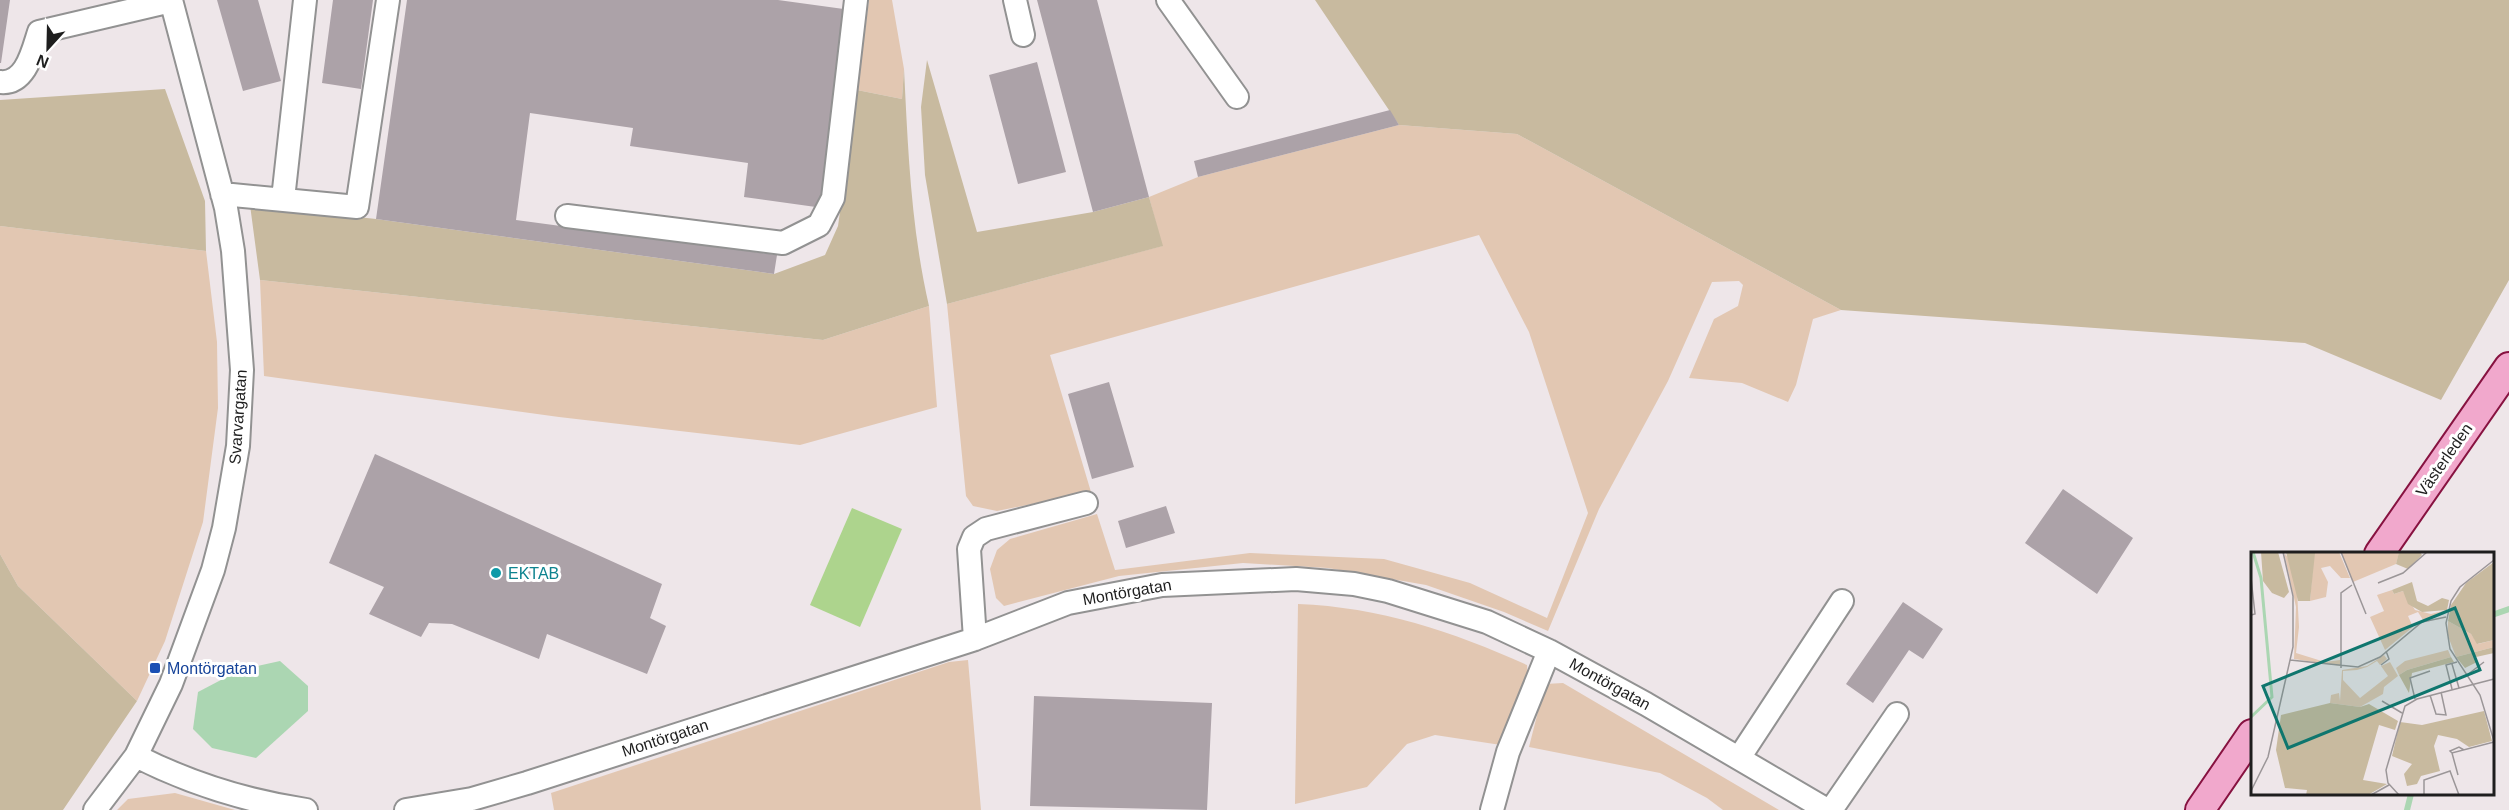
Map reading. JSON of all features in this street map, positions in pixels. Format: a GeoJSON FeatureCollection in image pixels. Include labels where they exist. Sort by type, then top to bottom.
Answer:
{"type":"FeatureCollection","features":[{"type":"Feature","properties":{"kind":"main road","name":"Västerleden"},"geometry":{"type":"LineString","coordinates":[[2380,552],[2509,367]]}},
{"type":"Feature","properties":{"kind":"main road"},"geometry":{"type":"LineString","coordinates":[[2199,810],[2251,737]]}},
{"type":"Feature","properties":{"kind":"street"},"geometry":{"type":"LineString","coordinates":[[0,82],[5,82],[26,69],[39,32],[171,0]]}},
{"type":"Feature","properties":{"kind":"street","name":"Svarvargatan"},"geometry":{"type":"LineString","coordinates":[[96,810],[136,756],[171,684],[198,613],[221,539],[232,483],[242,370],[233,250],[222,194],[171,0]]}},
{"type":"Feature","properties":{"kind":"street"},"geometry":{"type":"LineString","coordinates":[[283,199],[305,0]]}},
{"type":"Feature","properties":{"kind":"street"},"geometry":{"type":"LineString","coordinates":[[222,194],[357,207],[387,0]]}},
{"type":"Feature","properties":{"kind":"street"},"geometry":{"type":"LineString","coordinates":[[567,216],[783,243],[819,225],[833,198],[856,0]]}},
{"type":"Feature","properties":{"kind":"street"},"geometry":{"type":"LineString","coordinates":[[1015,0],[1023,34]]}},
{"type":"Feature","properties":{"kind":"street"},"geometry":{"type":"LineString","coordinates":[[1168,0],[1237,97]]}},
{"type":"Feature","properties":{"kind":"street"},"geometry":{"type":"LineString","coordinates":[[975,639],[969,549],[974,537],[986,529],[1086,503]]}},
{"type":"Feature","properties":{"kind":"street","name":"Montörgatan"},"geometry":{"type":"LineString","coordinates":[[406,810],[472,799],[975,639],[1068,603],[1115,592],[1162,585],[1296,579],[1353,584],[1420,599],[1487,622],[1549,651],[1829,810]]}},
{"type":"Feature","properties":{"kind":"street"},"geometry":{"type":"LineString","coordinates":[[1740,758],[1842,601]]}},
{"type":"Feature","properties":{"kind":"street"},"geometry":{"type":"LineString","coordinates":[[1492,810],[1508,752],[1549,651]]}},
{"type":"Feature","properties":{"kind":"street"},"geometry":{"type":"LineString","coordinates":[[1829,810],[1897,714]]}},
{"type":"Feature","properties":{"kind":"street"},"geometry":{"type":"LineString","coordinates":[[136,756],[202,786],[280,806],[306,810]]}},
{"type":"Feature","properties":{"kind":"shaded area"},"geometry":{"type":"Polygon","coordinates":[[[869,0],[892,0],[904,69],[902,99],[857,90],[869,0]]]}},
{"type":"Feature","properties":{"kind":"shaded area"},"geometry":{"type":"Polygon","coordinates":[[[1315,0],[2509,0],[2509,280],[2441,400],[2305,343],[1841,310],[1517,134],[1399,125],[1315,0]]]}},
{"type":"Feature","properties":{"kind":"shaded area"},"geometry":{"type":"Polygon","coordinates":[[[927,60],[977,232],[1093,212],[1149,197],[1163,246],[947,304],[925,175],[921,107],[927,60]]]}},
{"type":"Feature","properties":{"kind":"shaded area"},"geometry":{"type":"Polygon","coordinates":[[[904,69],[914,218],[929,306],[823,340],[260,280],[250,205],[376,219],[774,274],[825,255],[838,226],[857,90],[902,99],[904,69]]]}},
{"type":"Feature","properties":{"kind":"shaded area"},"geometry":{"type":"Polygon","coordinates":[[[165,89],[205,201],[206,251],[0,226],[0,100],[165,89]]]}},
{"type":"Feature","properties":{"kind":"shaded area"},"geometry":{"type":"Polygon","coordinates":[[[1399,125],[1517,134],[1841,310],[1813,319],[1796,385],[1788,402],[1742,383],[1689,378],[1714,319],[1738,306],[1743,285],[1739,281],[1712,282],[1668,381],[1599,509],[1548,631],[1504,612],[1426,585],[1328,568],[1243,563],[1119,576],[1004,606],[996,598],[990,569],[997,550],[1010,539],[1097,514],[1115,570],[1250,553],[1384,559],[1470,583],[1547,618],[1588,513],[1529,332],[1479,235],[1050,355],[1091,492],[997,511],[973,506],[966,496],[947,304],[1162,246],[1149,197],[1198,177],[1399,125]]]}},
{"type":"Feature","properties":{"kind":"shaded area"},"geometry":{"type":"Polygon","coordinates":[[[0,226],[206,251],[217,342],[218,408],[203,522],[165,641],[137,701],[18,586],[0,554],[0,226]]]}},
{"type":"Feature","properties":{"kind":"shaded area"},"geometry":{"type":"Polygon","coordinates":[[[260,280],[823,340],[929,306],[937,407],[800,445],[559,417],[264,376],[260,280]]]}},
{"type":"Feature","properties":{"kind":"shaded area"},"geometry":{"type":"Polygon","coordinates":[[[852,508],[902,529],[860,627],[810,605],[852,508]]]}},
{"type":"Feature","properties":{"kind":"shaded area"},"geometry":{"type":"Polygon","coordinates":[[[0,554],[18,586],[137,701],[63,810],[0,810],[0,554]]]}},
{"type":"Feature","properties":{"kind":"shaded area"},"geometry":{"type":"Polygon","coordinates":[[[1298,604],[1358,610],[1416,623],[1472,642],[1527,665],[1528,679],[1501,745],[1435,735],[1407,744],[1367,787],[1295,804],[1298,604]]]}},
{"type":"Feature","properties":{"kind":"shaded area"},"geometry":{"type":"Polygon","coordinates":[[[968,660],[981,810],[554,810],[551,793],[949,662],[968,660]]]}},
{"type":"Feature","properties":{"kind":"shaded area"},"geometry":{"type":"Polygon","coordinates":[[[280,661],[308,686],[308,711],[256,758],[212,748],[193,729],[198,692],[240,670],[280,661]]]}},
{"type":"Feature","properties":{"kind":"shaded area"},"geometry":{"type":"Polygon","coordinates":[[[1563,683],[1779,810],[1723,810],[1707,798],[1660,773],[1529,747],[1545,684],[1563,683]]]}},
{"type":"Feature","properties":{"kind":"shaded area"},"geometry":{"type":"Polygon","coordinates":[[[175,793],[235,810],[117,810],[128,799],[175,793]]]}},
{"type":"Feature","properties":{"kind":"building"},"geometry":{"type":"Polygon","coordinates":[[[0,0],[10,0],[1,63],[0,63],[0,0]]]}},
{"type":"Feature","properties":{"kind":"building"},"geometry":{"type":"Polygon","coordinates":[[[217,0],[258,0],[281,81],[243,91],[217,0]]]}},
{"type":"Feature","properties":{"kind":"building"},"geometry":{"type":"Polygon","coordinates":[[[333,0],[373,0],[361,89],[322,83],[333,0]]]}},
{"type":"Feature","properties":{"kind":"building"},"geometry":{"type":"Polygon","coordinates":[[[407,0],[778,0],[851,10],[823,208],[744,197],[748,163],[630,146],[633,128],[530,113],[516,220],[777,255],[774,274],[376,219],[407,0]]]}},
{"type":"Feature","properties":{"kind":"building"},"geometry":{"type":"Polygon","coordinates":[[[1037,0],[1097,0],[1149,197],[1093,212],[1037,0]]]}},
{"type":"Feature","properties":{"kind":"building"},"geometry":{"type":"Polygon","coordinates":[[[1037,62],[1066,172],[1018,184],[989,75],[1037,62]]]}},
{"type":"Feature","properties":{"kind":"building"},"geometry":{"type":"Polygon","coordinates":[[[1390,110],[1399,125],[1198,177],[1194,161],[1390,110]]]}},
{"type":"Feature","properties":{"kind":"building"},"geometry":{"type":"Polygon","coordinates":[[[1109,382],[1134,467],[1092,479],[1068,394],[1109,382]]]}},
{"type":"Feature","properties":{"kind":"building","name":"EKTAB"},"geometry":{"type":"Polygon","coordinates":[[[375,454],[662,584],[650,618],[666,626],[647,674],[547,634],[539,659],[452,624],[429,623],[421,637],[369,614],[384,587],[329,563],[375,454]]]}},
{"type":"Feature","properties":{"kind":"building"},"geometry":{"type":"Polygon","coordinates":[[[2063,489],[2133,538],[2097,594],[2025,543],[2063,489]]]}},
{"type":"Feature","properties":{"kind":"building"},"geometry":{"type":"Polygon","coordinates":[[[1166,506],[1175,533],[1126,548],[1118,521],[1166,506]]]}},
{"type":"Feature","properties":{"kind":"building"},"geometry":{"type":"Polygon","coordinates":[[[1903,602],[1943,629],[1923,659],[1909,650],[1873,703],[1846,684],[1903,602]]]}},
{"type":"Feature","properties":{"kind":"building"},"geometry":{"type":"Polygon","coordinates":[[[1034,696],[1212,703],[1207,810],[1030,806],[1034,696]]]}},
{"type":"Feature","properties":{"kind":"waterway"},"geometry":{"type":"LineString","coordinates":[[2494,614],[2509,609]]}},
{"type":"Feature","properties":{"kind":"waterway"},"geometry":{"type":"LineString","coordinates":[[2407,810],[2411,795]]}},
{"type":"Feature","properties":{"kind":"place","name":"EKTAB"},"geometry":{"type":"Point","coordinates":[496,573]}},
{"type":"Feature","properties":{"kind":"place","name":"Montörgatan"},"geometry":{"type":"Point","coordinates":[155,668]}}]}
